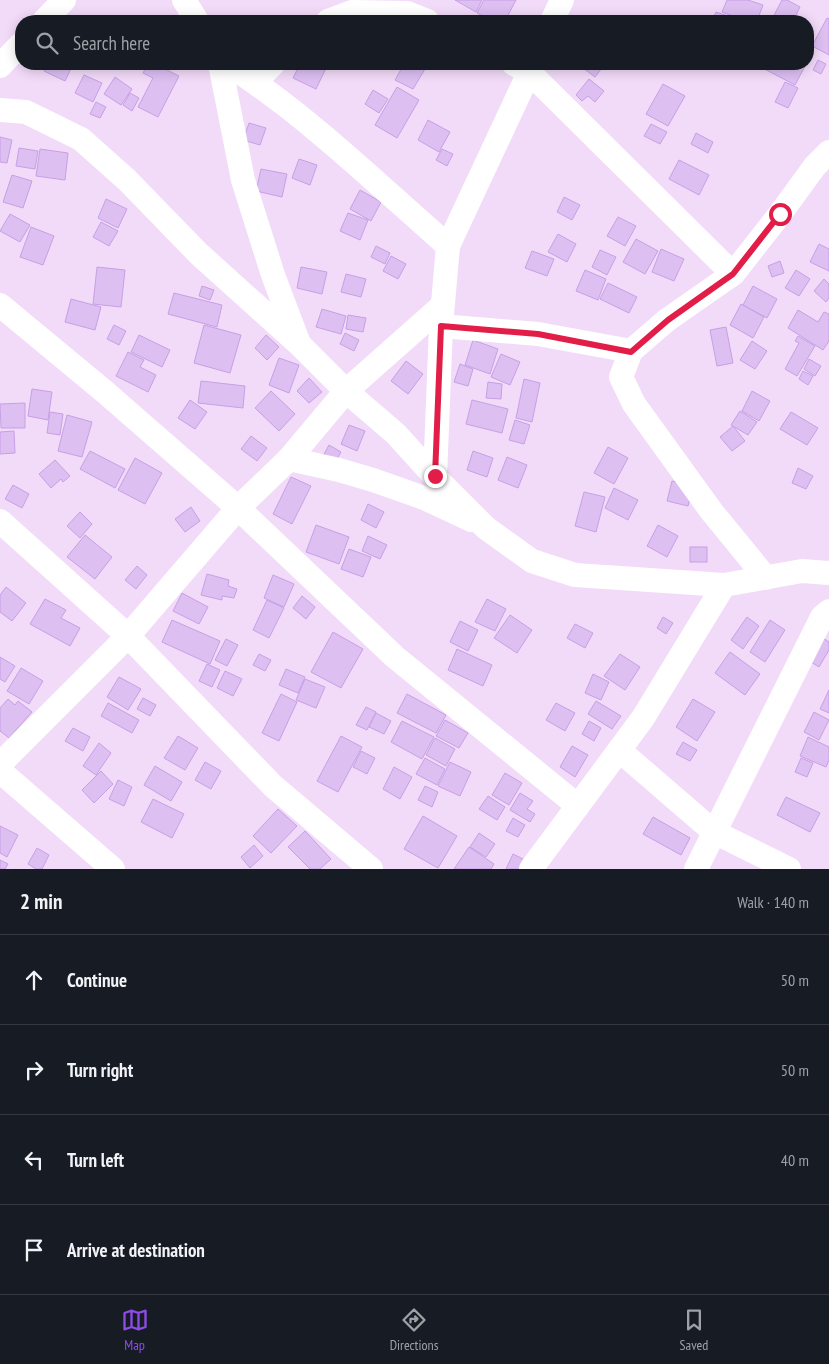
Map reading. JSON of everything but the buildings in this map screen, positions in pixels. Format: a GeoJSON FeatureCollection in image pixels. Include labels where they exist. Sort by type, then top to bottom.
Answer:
{"type":"FeatureCollection","features":[{"type":"Feature","properties":{"kind":"street"},"geometry":{"type":"LineString","coordinates":[[50,15],[64,0]]}},
{"type":"Feature","properties":{"kind":"street"},"geometry":{"type":"LineString","coordinates":[[184,0],[193,15]]}},
{"type":"Feature","properties":{"kind":"street"},"geometry":{"type":"LineString","coordinates":[[555,15],[562,0]]}},
{"type":"Feature","properties":{"kind":"street"},"geometry":{"type":"LineString","coordinates":[[344,15],[352,12],[410,15]]}},
{"type":"Feature","properties":{"kind":"street"},"geometry":{"type":"LineString","coordinates":[[0,66],[15,50]]}},
{"type":"Feature","properties":{"kind":"street"},"geometry":{"type":"LineString","coordinates":[[221,70],[243,180],[273,275],[299,344]]}},
{"type":"Feature","properties":{"kind":"street"},"geometry":{"type":"LineString","coordinates":[[236,70],[255,82],[326,138],[448,246]]}},
{"type":"Feature","properties":{"kind":"street"},"geometry":{"type":"LineString","coordinates":[[255,82],[267,70]]}},
{"type":"Feature","properties":{"kind":"street"},"geometry":{"type":"LineString","coordinates":[[435,476],[442,316],[448,246],[524,70]]}},
{"type":"Feature","properties":{"kind":"street"},"geometry":{"type":"LineString","coordinates":[[528,70],[733,274]]}},
{"type":"Feature","properties":{"kind":"street"},"geometry":{"type":"LineString","coordinates":[[0,110],[26,112],[81,139],[127,180],[199,254],[396,434],[486,528]]}},
{"type":"Feature","properties":{"kind":"street"},"geometry":{"type":"LineString","coordinates":[[766,578],[712,512],[634,404],[621,377],[631,352],[668,320],[733,274],[815,166],[829,152]]}},
{"type":"Feature","properties":{"kind":"street"},"geometry":{"type":"LineString","coordinates":[[0,304],[105,392],[238,508],[395,657],[578,806]]}},
{"type":"Feature","properties":{"kind":"street"},"geometry":{"type":"LineString","coordinates":[[0,764],[128,636],[238,508],[289,459],[346,390],[442,316],[631,352]]}},
{"type":"Feature","properties":{"kind":"street"},"geometry":{"type":"LineString","coordinates":[[289,459],[339,470],[424,498],[486,528],[532,561],[575,575],[724,586],[802,571],[829,573]]}},
{"type":"Feature","properties":{"kind":"street"},"geometry":{"type":"LineString","coordinates":[[0,522],[128,636],[273,786],[371,869]]}},
{"type":"Feature","properties":{"kind":"street"},"geometry":{"type":"LineString","coordinates":[[532,869],[643,718],[724,586]]}},
{"type":"Feature","properties":{"kind":"street"},"geometry":{"type":"LineString","coordinates":[[696,869],[827,617]]}},
{"type":"Feature","properties":{"kind":"street"},"geometry":{"type":"LineString","coordinates":[[619,750],[714,832],[789,869]]}},
{"type":"Feature","properties":{"kind":"street"},"geometry":{"type":"LineString","coordinates":[[0,771],[112,869]]}},
{"type":"Feature","properties":{"kind":"shaded area"},"geometry":{"type":"Polygon","coordinates":[[[0,0],[829,0],[829,869],[0,869],[0,0]]]}},
{"type":"Feature","properties":{"kind":"route"},"geometry":{"type":"LineString","coordinates":[[435,476],[441,326],[538,334],[631,352],[668,320],[733,274],[780,214]]}}]}
